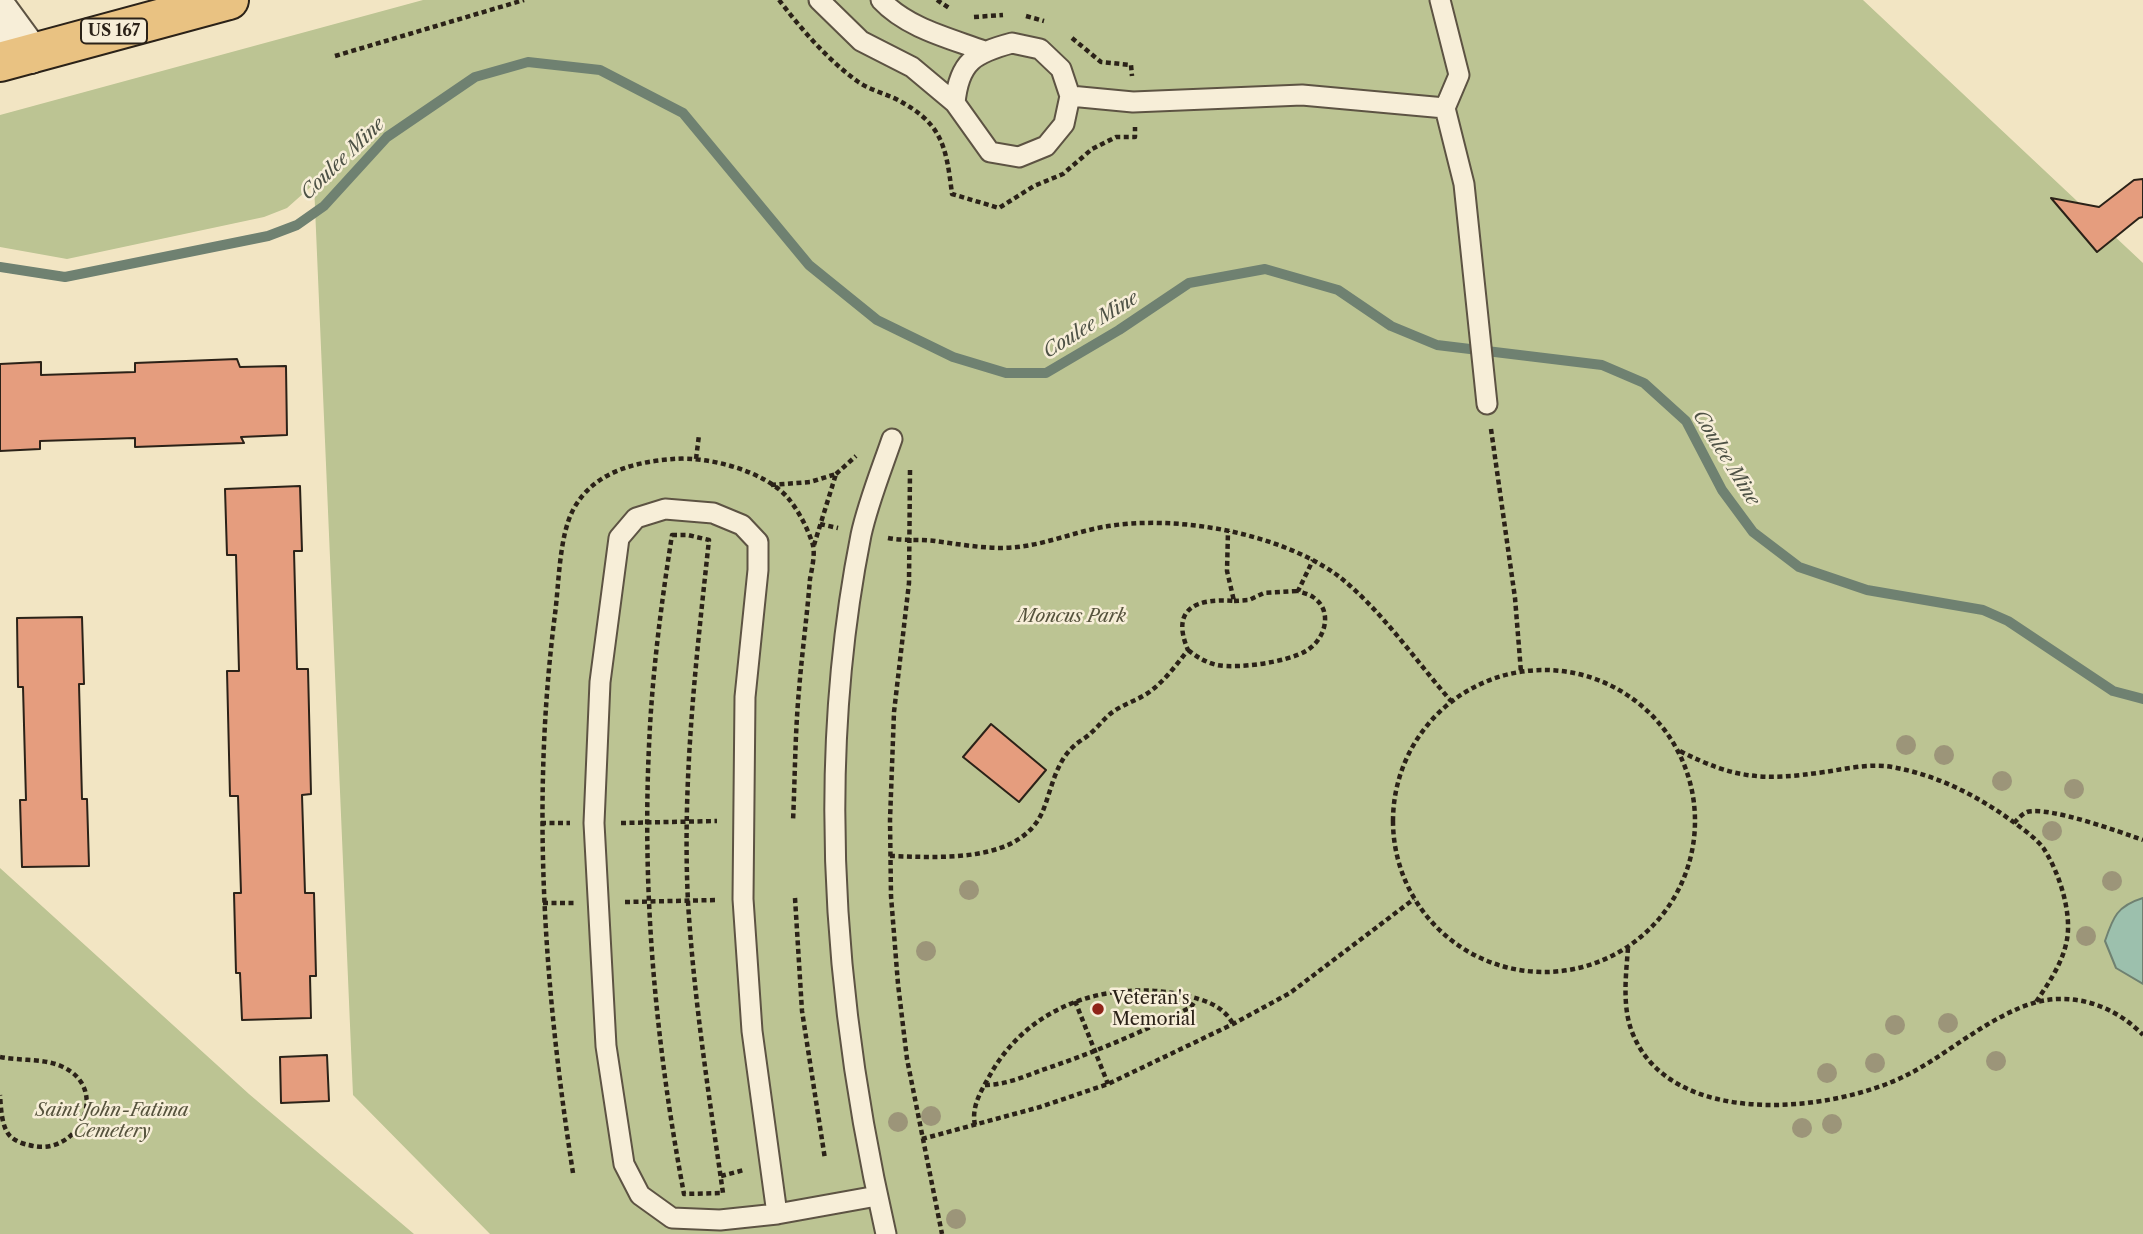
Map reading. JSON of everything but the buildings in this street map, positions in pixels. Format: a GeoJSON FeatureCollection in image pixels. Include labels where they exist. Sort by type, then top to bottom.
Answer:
{"type":"FeatureCollection","features":[{"type":"Feature","properties":{"kind":"main road","name":"US 167"},"geometry":{"type":"LineString","coordinates":[[15,58],[229,0]]}},
{"type":"Feature","properties":{"kind":"street"},"geometry":{"type":"LineString","coordinates":[[0,13],[15,58]]}},
{"type":"Feature","properties":{"kind":"lane"},"geometry":{"type":"LineString","coordinates":[[819,0],[861,41],[912,67],[955,103],[990,152],[1019,157],[1046,146],[1064,124],[1070,96],[1061,69],[1040,49],[1012,43],[984,51],[971,60],[956,87],[955,103]]}},
{"type":"Feature","properties":{"kind":"lane"},"geometry":{"type":"LineString","coordinates":[[881,0],[890,10],[926,30],[984,51]]}},
{"type":"Feature","properties":{"kind":"lane"},"geometry":{"type":"LineString","coordinates":[[1440,0],[1459,75],[1445,108],[1464,184],[1487,404]]}},
{"type":"Feature","properties":{"kind":"lane"},"geometry":{"type":"LineString","coordinates":[[1070,96],[1133,102],[1302,95],[1445,108]]}},
{"type":"Feature","properties":{"kind":"lane"},"geometry":{"type":"LineString","coordinates":[[886,1234],[867,1152],[849,1039],[838,910],[834,819],[840,696],[850,602],[862,533],[892,439]]}},
{"type":"Feature","properties":{"kind":"lane"},"geometry":{"type":"LineString","coordinates":[[777,1214],[752,1031],[743,899],[745,697],[758,570],[758,542],[742,525],[713,513],[665,509],[636,518],[619,538],[600,682],[594,823],[597,903],[606,1046],[624,1164],[640,1195],[672,1218],[720,1220],[777,1214],[877,1196]]}},
{"type":"Feature","properties":{"kind":"path"},"geometry":{"type":"LineString","coordinates":[[335,56],[524,0]]}},
{"type":"Feature","properties":{"kind":"path"},"geometry":{"type":"LineString","coordinates":[[779,0],[797,24],[827,55],[859,82],[924,116],[939,137],[948,162],[951,194],[999,208],[1034,186],[1063,174],[1092,149],[1116,137],[1135,137],[1131,65],[1101,62],[1069,35]]}},
{"type":"Feature","properties":{"kind":"path"},"geometry":{"type":"LineString","coordinates":[[937,0],[953,11]]}},
{"type":"Feature","properties":{"kind":"path"},"geometry":{"type":"LineString","coordinates":[[965,15],[977,18],[1010,16]]}},
{"type":"Feature","properties":{"kind":"path"},"geometry":{"type":"LineString","coordinates":[[1022,16],[1035,16],[1047,22]]}},
{"type":"Feature","properties":{"kind":"path"},"geometry":{"type":"LineString","coordinates":[[1487,404],[1515,598],[1521,671]]}},
{"type":"Feature","properties":{"kind":"path"},"geometry":{"type":"LineString","coordinates":[[696,459],[699,435]]}},
{"type":"Feature","properties":{"kind":"path"},"geometry":{"type":"LineString","coordinates":[[770,485],[810,482],[836,474],[863,450]]}},
{"type":"Feature","properties":{"kind":"path"},"geometry":{"type":"LineString","coordinates":[[573,1173],[557,1070],[543,903],[541,823],[549,664],[565,538],[573,510],[594,484],[620,468],[646,461],[696,459],[724,464],[760,477],[787,497],[814,545]]}},
{"type":"Feature","properties":{"kind":"path"},"geometry":{"type":"LineString","coordinates":[[910,468],[909,583],[894,712],[890,856],[898,984],[907,1059],[942,1234]]}},
{"type":"Feature","properties":{"kind":"path"},"geometry":{"type":"LineString","coordinates":[[793,821],[799,692],[814,545],[836,474]]}},
{"type":"Feature","properties":{"kind":"path"},"geometry":{"type":"LineString","coordinates":[[910,540],[935,541],[963,547],[1024,546],[1103,527],[1143,523],[1193,526],[1263,538],[1313,560],[1338,576],[1399,639],[1451,701]]}},
{"type":"Feature","properties":{"kind":"path"},"geometry":{"type":"LineString","coordinates":[[1228,531],[1227,571],[1234,601]]}},
{"type":"Feature","properties":{"kind":"path"},"geometry":{"type":"LineString","coordinates":[[672,535],[688,535],[709,540],[693,690],[688,900],[699,1037],[723,1193],[684,1194],[670,1120],[653,980],[648,823],[649,747],[659,622],[672,535]]}},
{"type":"Feature","properties":{"kind":"path"},"geometry":{"type":"LineString","coordinates":[[1298,591],[1313,560]]}},
{"type":"Feature","properties":{"kind":"path"},"geometry":{"type":"LineString","coordinates":[[1298,591],[1315,598],[1324,611],[1325,625],[1320,637],[1309,649],[1294,657],[1240,665],[1218,665],[1201,660],[1188,650],[1182,636],[1182,622],[1188,610],[1200,602],[1234,601],[1249,600],[1264,593],[1298,591]]}},
{"type":"Feature","properties":{"kind":"path"},"geometry":{"type":"LineString","coordinates":[[890,856],[977,855],[1004,847],[1024,835],[1043,811],[1063,758],[1116,710],[1150,692],[1188,650]]}},
{"type":"Feature","properties":{"kind":"path"},"geometry":{"type":"LineString","coordinates":[[1521,671],[1561,671],[1600,681],[1636,701],[1661,726],[1679,751],[1696,805],[1694,846],[1682,886],[1659,920],[1628,948],[1583,968],[1534,972],[1487,961],[1476,955],[1445,936],[1414,899],[1397,857],[1392,814],[1401,771],[1422,731],[1451,701],[1486,682],[1521,671]]}},
{"type":"Feature","properties":{"kind":"path"},"geometry":{"type":"LineString","coordinates":[[1679,751],[1736,775],[1767,778],[1867,766],[1922,773],[1975,796],[2014,823],[2043,848],[2049,858],[2059,878],[2068,930],[2056,970],[2035,1003]]}},
{"type":"Feature","properties":{"kind":"path"},"geometry":{"type":"LineString","coordinates":[[2014,823],[2025,813],[2040,812],[2105,827],[2143,840]]}},
{"type":"Feature","properties":{"kind":"path"},"geometry":{"type":"LineString","coordinates":[[541,823],[742,821]]}},
{"type":"Feature","properties":{"kind":"path"},"geometry":{"type":"LineString","coordinates":[[795,898],[802,1011],[825,1159]]}},
{"type":"Feature","properties":{"kind":"path"},"geometry":{"type":"LineString","coordinates":[[543,903],[743,899]]}},
{"type":"Feature","properties":{"kind":"path"},"geometry":{"type":"LineString","coordinates":[[922,1139],[1041,1107],[1108,1084],[1233,1024],[1290,993],[1414,899]]}},
{"type":"Feature","properties":{"kind":"path"},"geometry":{"type":"LineString","coordinates":[[1628,948],[1626,1008],[1631,1031],[1656,1070],[1698,1093],[1757,1105],[1813,1104],[1846,1098],[1875,1088],[1907,1075],[1962,1039],[2035,1003],[2068,1000],[2109,1008],[2129,1021],[2143,1035]]}},
{"type":"Feature","properties":{"kind":"path"},"geometry":{"type":"LineString","coordinates":[[975,1125],[975,1109],[984,1085],[1011,1046],[1041,1020],[1075,1001],[1115,990],[1157,989],[1216,1005],[1233,1024]]}},
{"type":"Feature","properties":{"kind":"path"},"geometry":{"type":"LineString","coordinates":[[984,1085],[996,1085],[1026,1076],[1095,1051],[1167,1020],[1191,1007],[1198,998]]}},
{"type":"Feature","properties":{"kind":"path"},"geometry":{"type":"LineString","coordinates":[[1075,1001],[1108,1084]]}},
{"type":"Feature","properties":{"kind":"path"},"geometry":{"type":"LineString","coordinates":[[0,1057],[61,1065],[75,1074],[85,1086],[87,1102],[84,1117],[76,1131],[64,1142],[50,1147],[36,1147],[9,1135],[4,1124],[0,1095]]}},
{"type":"Feature","properties":{"kind":"green space","name":"Moncus Park"},"geometry":{"type":"Polygon","coordinates":[[[423,0],[1863,0],[2143,263],[2143,1234],[490,1234],[353,1095],[314,184],[287,208],[264,217],[67,259],[0,247],[0,115],[423,0]]]}},
{"type":"Feature","properties":{"kind":"green space","name":"Saint John-Fatima Cemetery"},"geometry":{"type":"Polygon","coordinates":[[[0,868],[249,1094],[414,1234],[0,1234],[0,868]]]}},
{"type":"Feature","properties":{"kind":"shaded area"},"geometry":{"type":"Polygon","coordinates":[[[2143,898],[2143,984],[2116,968],[2105,941],[2117,914],[2127,905],[2143,898]]]}},
{"type":"Feature","properties":{"kind":"waterway","name":"Coulee Mine"},"geometry":{"type":"LineString","coordinates":[[0,267],[65,277],[268,236],[297,225],[324,206],[387,137],[475,77],[528,62],[600,70],[683,113],[809,265],[877,320],[953,357],[1006,373],[1046,373],[1119,330],[1189,283],[1265,269],[1338,290],[1391,326],[1437,345],[1602,365],[1644,383],[1686,421],[1722,490],[1753,532],[1799,567],[1867,590],[1983,610],[2008,621],[2113,691],[2143,699]]}},
{"type":"Feature","properties":{"kind":"place","name":"Veteran's Memorial"},"geometry":{"type":"Point","coordinates":[1098,1009]}}]}
